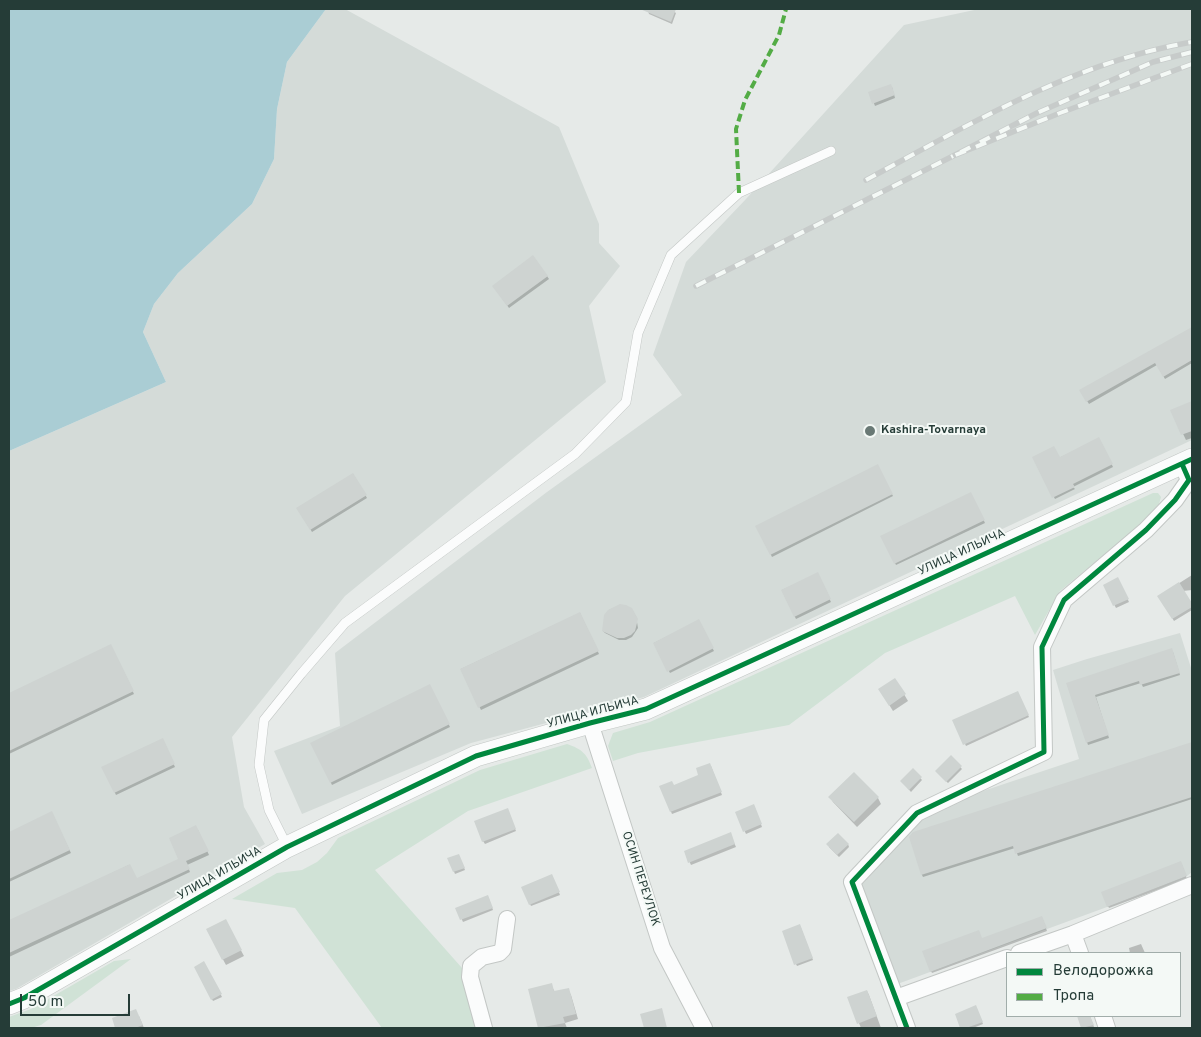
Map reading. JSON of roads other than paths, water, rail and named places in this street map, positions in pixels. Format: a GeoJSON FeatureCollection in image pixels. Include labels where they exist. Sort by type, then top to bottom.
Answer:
{"type":"FeatureCollection","features":[{"type":"Feature","properties":{"kind":"street","name":"УЛИЦА ИЛЬИЧА"},"geometry":{"type":"LineString","coordinates":[[9,1004],[24,998],[287,847],[476,756],[646,709],[1189,471]]}},
{"type":"Feature","properties":{"kind":"street"},"geometry":{"type":"LineString","coordinates":[[907,1028],[852,882],[917,813],[1044,752],[1042,647],[1064,600],[1146,530],[1175,500],[1189,471]]}},
{"type":"Feature","properties":{"kind":"street","name":"ОСИН ПЕРЕУЛОК"},"geometry":{"type":"LineString","coordinates":[[590,723],[662,948],[704,1028]]}},
{"type":"Feature","properties":{"kind":"street"},"geometry":{"type":"LineString","coordinates":[[1022,952],[1073,934],[1192,885]]}},
{"type":"Feature","properties":{"kind":"street"},"geometry":{"type":"LineString","coordinates":[[484,1028],[470,977],[471,966],[482,957],[499,953],[503,949],[507,919]]}},
{"type":"Feature","properties":{"kind":"street"},"geometry":{"type":"LineString","coordinates":[[1073,934],[1080,952]]}},
{"type":"Feature","properties":{"kind":"street"},"geometry":{"type":"LineString","coordinates":[[896,998],[1006,958]]}},
{"type":"Feature","properties":{"kind":"lane"},"geometry":{"type":"LineString","coordinates":[[287,847],[269,810],[259,765],[264,720],[345,623],[575,454],[626,402],[638,333],[671,255],[739,193],[831,151]]}},
{"type":"Feature","properties":{"kind":"water"},"geometry":{"type":"Polygon","coordinates":[[[9,9],[326,9],[287,62],[277,109],[274,159],[252,204],[178,273],[154,304],[143,332],[166,382],[9,451],[9,9]]]}},
{"type":"Feature","properties":{"kind":"railway"},"geometry":{"type":"LineString","coordinates":[[866,180],[984,117],[1064,80],[1148,51],[1192,42]]}},
{"type":"Feature","properties":{"kind":"railway"},"geometry":{"type":"LineString","coordinates":[[1192,52],[1153,62],[1037,113],[953,156],[1060,113],[1192,64]]}},
{"type":"Feature","properties":{"kind":"railway"},"geometry":{"type":"LineString","coordinates":[[696,286],[953,156]]}},
{"type":"Feature","properties":{"kind":"place","name":"Kashira-Tovarnaya"},"geometry":{"type":"Point","coordinates":[870,431]}}]}
